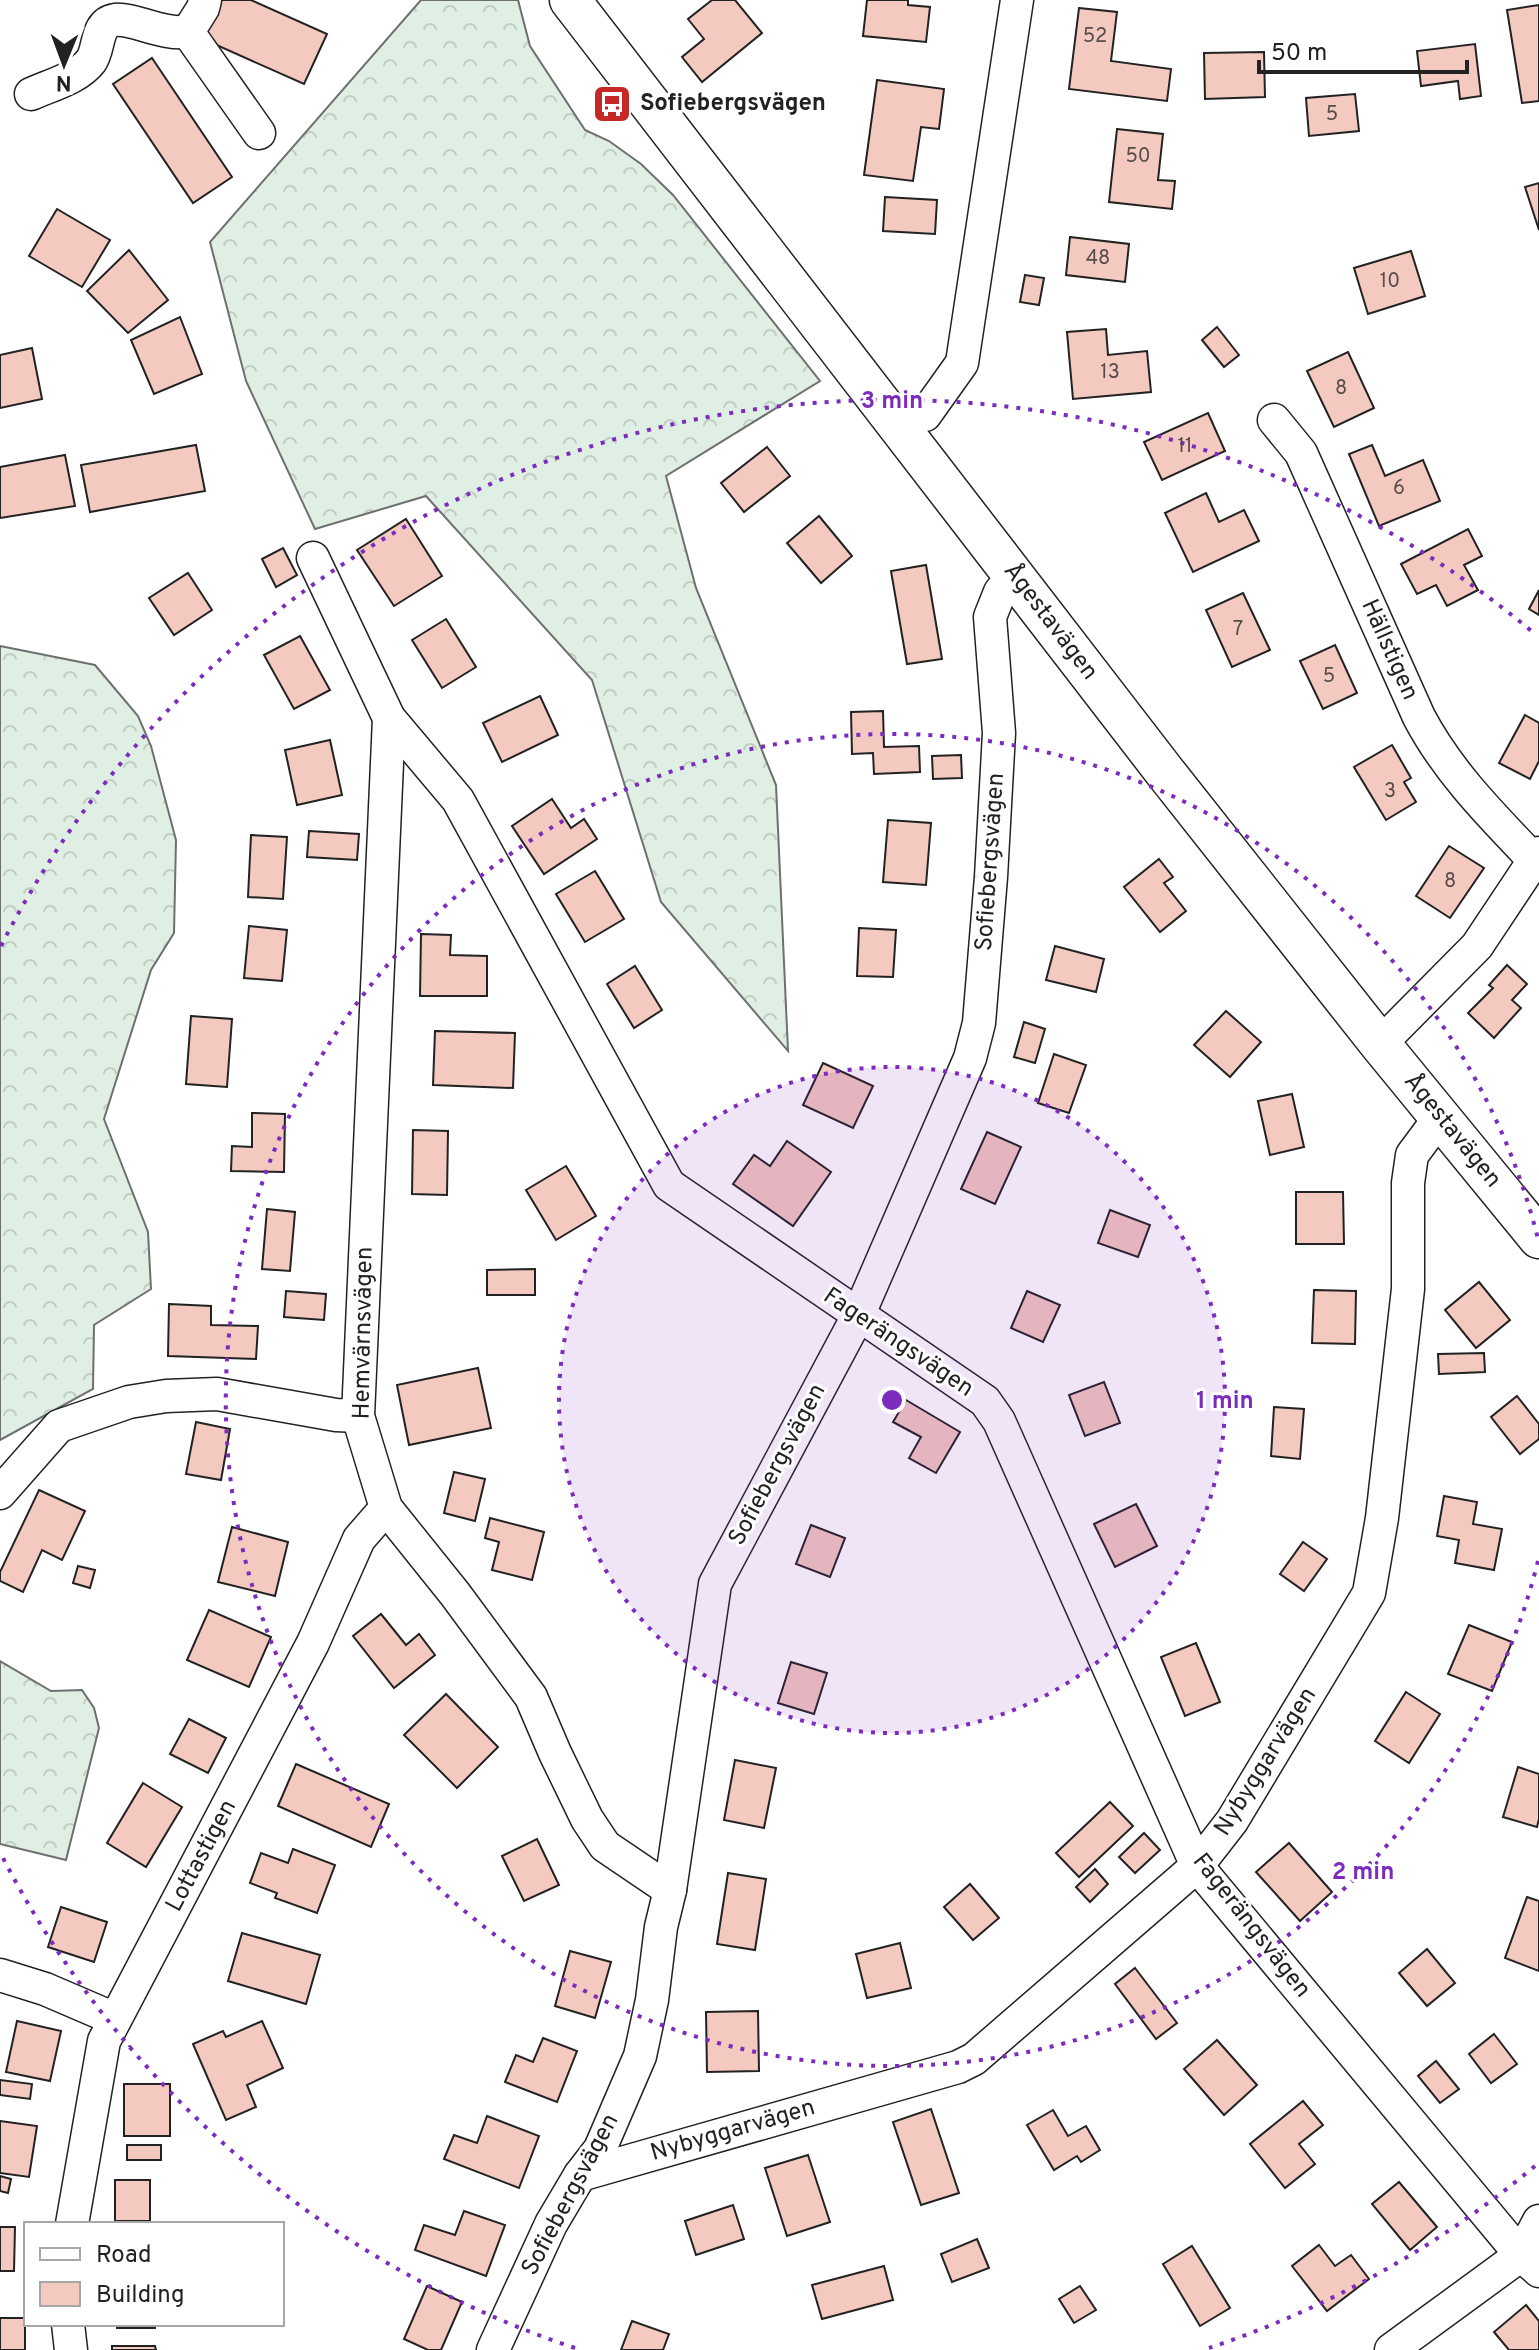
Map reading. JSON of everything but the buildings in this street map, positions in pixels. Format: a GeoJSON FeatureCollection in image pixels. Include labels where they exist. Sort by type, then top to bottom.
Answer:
{"type":"FeatureCollection","features":[{"type":"Feature","properties":{"kind":"main road","name":"Ågestavägen"},"geometry":{"type":"LineString","coordinates":[[570,0],[1380,1044],[1539,1238]]}},
{"type":"Feature","properties":{"kind":"street"},"geometry":{"type":"LineString","coordinates":[[188,32],[205,0]]}},
{"type":"Feature","properties":{"kind":"street"},"geometry":{"type":"LineString","coordinates":[[925,415],[962,363],[1017,0]]}},
{"type":"Feature","properties":{"kind":"street"},"geometry":{"type":"LineString","coordinates":[[31,94],[80,72],[93,59],[106,23],[116,19],[173,34],[188,32]]}},
{"type":"Feature","properties":{"kind":"street"},"geometry":{"type":"LineString","coordinates":[[188,32],[259,133]]}},
{"type":"Feature","properties":{"kind":"street","name":"Hällstigen"},"geometry":{"type":"LineString","coordinates":[[1274,420],[1301,453],[1436,749],[1467,790],[1537,856]]}},
{"type":"Feature","properties":{"kind":"street","name":"Fagerängsvägen"},"geometry":{"type":"LineString","coordinates":[[313,558],[389,718],[458,800],[669,1185],[985,1401],[999,1421],[1197,1866],[1530,2263]]}},
{"type":"Feature","properties":{"kind":"street","name":"Sofiebergsvägen"},"geometry":{"type":"LineString","coordinates":[[493,2350],[551,2224],[580,2175],[600,2149],[640,2056],[670,1890],[715,1584],[859,1314],[970,1058],[979,1023],[999,733],[990,617],[1000,592],[1014,575]]}},
{"type":"Feature","properties":{"kind":"street","name":"Hemvärnsvägen"},"geometry":{"type":"LineString","coordinates":[[389,718],[358,1416],[386,1508],[531,1697],[587,1819],[605,1846],[670,1890]]}},
{"type":"Feature","properties":{"kind":"street"},"geometry":{"type":"LineString","coordinates":[[1380,1044],[1477,946],[1537,856]]}},
{"type":"Feature","properties":{"kind":"street","name":"Nybyggarvägen"},"geometry":{"type":"LineString","coordinates":[[580,2175],[958,2067],[974,2059],[1197,1866],[1232,1821],[1369,1593],[1382,1518],[1408,1289],[1408,1183],[1412,1155],[1441,1116]]}},
{"type":"Feature","properties":{"kind":"street"},"geometry":{"type":"LineString","coordinates":[[0,1493],[59,1426],[129,1402],[166,1396],[217,1394],[336,1415],[358,1416]]}},
{"type":"Feature","properties":{"kind":"street","name":"Lottastigen"},"geometry":{"type":"LineString","coordinates":[[72,2222],[104,2041],[313,1643],[359,1539],[386,1508]]}},
{"type":"Feature","properties":{"kind":"street"},"geometry":{"type":"LineString","coordinates":[[0,1975],[45,1989],[115,2019]]}},
{"type":"Feature","properties":{"kind":"street"},"geometry":{"type":"LineString","coordinates":[[1391,2350],[1530,2263],[1539,2221]]}},
{"type":"Feature","properties":{"kind":"street"},"geometry":{"type":"LineString","coordinates":[[68,2326],[71,2350]]}},
{"type":"Feature","properties":{"kind":"green space"},"geometry":{"type":"Polygon","coordinates":[[[421,0],[518,0],[530,46],[585,130],[609,141],[641,164],[673,195],[820,381],[666,476],[696,588],[776,785],[788,1051],[661,902],[592,680],[426,496],[315,529],[246,381],[210,242],[421,0]]]}},
{"type":"Feature","properties":{"kind":"green space"},"geometry":{"type":"Polygon","coordinates":[[[0,646],[95,665],[138,716],[151,746],[176,840],[174,933],[151,970],[104,1119],[148,1232],[151,1289],[94,1325],[93,1389],[0,1440],[0,646]]]}},
{"type":"Feature","properties":{"kind":"green space"},"geometry":{"type":"Polygon","coordinates":[[[0,1661],[51,1691],[82,1690],[94,1708],[99,1728],[66,1860],[0,1844],[0,1661]]]}},
{"type":"Feature","properties":{"kind":"place","name":"Sofiebergsvägen"},"geometry":{"type":"Point","coordinates":[612,104]}}]}
